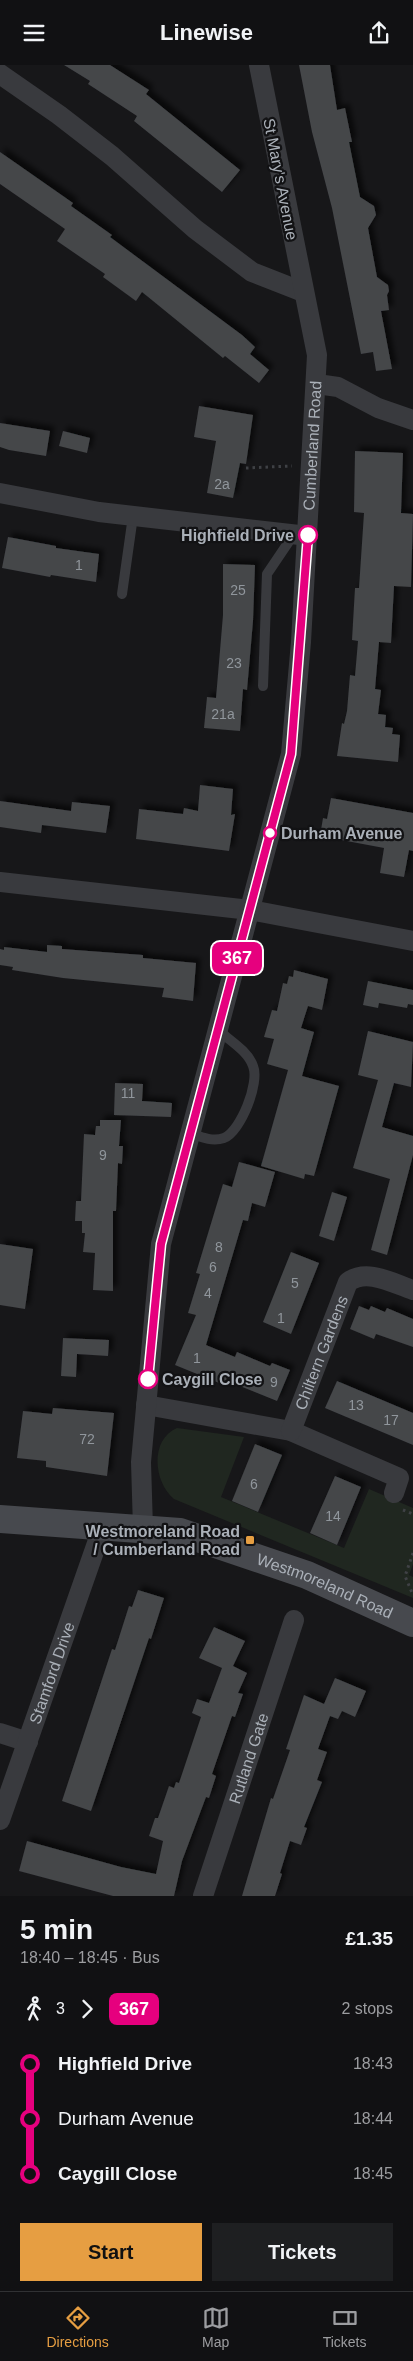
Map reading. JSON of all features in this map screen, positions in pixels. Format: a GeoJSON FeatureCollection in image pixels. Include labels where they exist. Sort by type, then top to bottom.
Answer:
{"type":"FeatureCollection","features":[{"type":"Feature","properties":{"kind":"main road","name":"Westmoreland Road"},"geometry":{"type":"LineString","coordinates":[[0,1519],[180,1532],[203,1538],[307,1575],[413,1623]]}},
{"type":"Feature","properties":{"kind":"street","name":"St Mary's Avenue"},"geometry":{"type":"LineString","coordinates":[[259,65],[303,292]]}},
{"type":"Feature","properties":{"kind":"street"},"geometry":{"type":"LineString","coordinates":[[0,74],[112,155],[195,229],[252,272],[303,292]]}},
{"type":"Feature","properties":{"kind":"street","name":"Cumberland Road"},"geometry":{"type":"LineString","coordinates":[[143,1528],[141,1462],[161,1244],[291,754],[301,535],[312,465],[317,355],[303,292]]}},
{"type":"Feature","properties":{"kind":"street"},"geometry":{"type":"LineString","coordinates":[[316,384],[338,387],[378,407],[413,420]]}},
{"type":"Feature","properties":{"kind":"street"},"geometry":{"type":"LineString","coordinates":[[0,493],[99,512],[301,535]]}},
{"type":"Feature","properties":{"kind":"street"},"geometry":{"type":"LineString","coordinates":[[0,882],[250,910],[413,941]]}},
{"type":"Feature","properties":{"kind":"street","name":"Chiltern Gardens"},"geometry":{"type":"LineString","coordinates":[[291,1431],[348,1282],[357,1276],[368,1275],[413,1289]]}},
{"type":"Feature","properties":{"kind":"street"},"geometry":{"type":"LineString","coordinates":[[146,1405],[291,1431],[399,1478],[394,1493]]}},
{"type":"Feature","properties":{"kind":"street","name":"Stamford Drive"},"geometry":{"type":"LineString","coordinates":[[0,1820],[103,1526]]}},
{"type":"Feature","properties":{"kind":"street","name":"Rutland Gate"},"geometry":{"type":"LineString","coordinates":[[203,1896],[294,1620]]}},
{"type":"Feature","properties":{"kind":"street"},"geometry":{"type":"LineString","coordinates":[[0,1733],[28,1742]]}},
{"type":"Feature","properties":{"kind":"lane"},"geometry":{"type":"LineString","coordinates":[[122,594],[133,516]]}},
{"type":"Feature","properties":{"kind":"lane"},"geometry":{"type":"LineString","coordinates":[[263,686],[267,574],[301,535]]}},
{"type":"Feature","properties":{"kind":"lane"},"geometry":{"type":"LineString","coordinates":[[190,1133],[216,1139],[228,1136],[237,1127],[254,1086],[255,1072],[250,1059],[218,1030]]}},
{"type":"Feature","properties":{"kind":"path"},"geometry":{"type":"LineString","coordinates":[[246,468],[312,465]]}},
{"type":"Feature","properties":{"kind":"path"},"geometry":{"type":"LineString","coordinates":[[413,1553],[405,1576],[413,1595]]}},
{"type":"Feature","properties":{"kind":"shaded area"},"geometry":{"type":"Polygon","coordinates":[[[177,1428],[244,1437],[221,1497],[344,1548],[369,1489],[413,1508],[413,1564],[409,1575],[413,1577],[413,1598],[174,1499],[162,1483],[159,1473],[158,1452],[168,1434],[177,1428]]]}},
{"type":"Feature","properties":{"kind":"building"},"geometry":{"type":"Polygon","coordinates":[[[64,65],[110,65],[149,90],[146,94],[240,170],[222,192],[134,121],[137,116],[88,84],[90,81],[64,65]]]}},
{"type":"Feature","properties":{"kind":"building"},"geometry":{"type":"Polygon","coordinates":[[[299,65],[330,65],[337,110],[345,108],[352,142],[349,142],[360,197],[374,206],[376,215],[368,228],[377,277],[388,285],[389,310],[381,311],[392,369],[376,371],[373,352],[361,354],[332,208],[312,132],[299,65]]]}},
{"type":"Feature","properties":{"kind":"building"},"geometry":{"type":"Polygon","coordinates":[[[0,152],[73,203],[71,206],[112,235],[110,237],[242,335],[255,347],[250,354],[269,370],[259,383],[225,356],[223,358],[142,292],[136,301],[103,277],[105,274],[57,241],[65,229],[0,184],[0,152]]]}},
{"type":"Feature","properties":{"kind":"building"},"geometry":{"type":"Polygon","coordinates":[[[199,406],[253,415],[246,464],[240,463],[233,498],[207,493],[216,441],[194,437],[199,406]]]}},
{"type":"Feature","properties":{"kind":"building"},"geometry":{"type":"Polygon","coordinates":[[[0,423],[50,431],[46,456],[0,447],[0,423]]]}},
{"type":"Feature","properties":{"kind":"building"},"geometry":{"type":"Polygon","coordinates":[[[63,431],[90,438],[87,453],[59,446],[63,431]]]}},
{"type":"Feature","properties":{"kind":"building"},"geometry":{"type":"Polygon","coordinates":[[[355,451],[403,453],[401,513],[413,514],[411,587],[394,586],[391,643],[379,642],[375,689],[381,690],[378,714],[386,715],[385,727],[393,728],[392,734],[400,735],[398,762],[337,756],[342,723],[344,724],[347,711],[350,675],[355,676],[358,641],[352,640],[355,588],[359,588],[364,513],[354,512],[355,451]]]}},
{"type":"Feature","properties":{"kind":"building"},"geometry":{"type":"Polygon","coordinates":[[[8,537],[56,546],[56,548],[99,554],[96,582],[51,575],[50,577],[2,568],[8,537]]]}},
{"type":"Feature","properties":{"kind":"building"},"geometry":{"type":"Polygon","coordinates":[[[223,564],[255,565],[253,621],[247,690],[243,689],[240,731],[204,728],[207,697],[216,698],[223,615],[223,564]]]}},
{"type":"Feature","properties":{"kind":"building"},"geometry":{"type":"Polygon","coordinates":[[[200,785],[233,789],[231,815],[235,814],[229,851],[136,839],[139,809],[183,814],[184,808],[198,811],[200,785]]]}},
{"type":"Feature","properties":{"kind":"building"},"geometry":{"type":"Polygon","coordinates":[[[331,798],[413,813],[413,851],[409,850],[404,877],[380,873],[384,848],[320,836],[323,818],[327,819],[331,798]]]}},
{"type":"Feature","properties":{"kind":"building"},"geometry":{"type":"Polygon","coordinates":[[[0,801],[71,811],[72,802],[110,806],[106,833],[42,825],[41,833],[0,827],[0,801]]]}},
{"type":"Feature","properties":{"kind":"building"},"geometry":{"type":"Polygon","coordinates":[[[47,945],[62,946],[62,949],[143,955],[143,958],[196,963],[193,1001],[162,997],[164,988],[63,978],[12,970],[13,967],[0,965],[0,949],[4,950],[4,947],[47,952],[47,945]]]}},
{"type":"Feature","properties":{"kind":"building"},"geometry":{"type":"Polygon","coordinates":[[[294,970],[328,979],[322,1010],[308,1006],[301,1028],[314,1032],[302,1076],[339,1086],[314,1176],[305,1174],[304,1179],[261,1166],[288,1070],[267,1064],[274,1039],[264,1037],[272,1010],[277,1011],[283,983],[287,984],[289,976],[293,977],[294,970]]]}},
{"type":"Feature","properties":{"kind":"building"},"geometry":{"type":"Polygon","coordinates":[[[368,981],[413,990],[413,1005],[408,1004],[407,1008],[379,1003],[378,1008],[363,1005],[368,981]]]}},
{"type":"Feature","properties":{"kind":"building"},"geometry":{"type":"Polygon","coordinates":[[[368,1031],[413,1042],[411,1087],[394,1083],[382,1127],[413,1136],[413,1155],[387,1255],[371,1250],[390,1179],[353,1168],[378,1080],[358,1075],[368,1031]]]}},
{"type":"Feature","properties":{"kind":"building"},"geometry":{"type":"Polygon","coordinates":[[[115,1083],[143,1084],[142,1101],[172,1103],[171,1117],[114,1115],[115,1083]]]}},
{"type":"Feature","properties":{"kind":"building"},"geometry":{"type":"Polygon","coordinates":[[[100,1120],[121,1120],[119,1146],[123,1146],[122,1164],[118,1163],[116,1211],[113,1211],[113,1291],[93,1290],[95,1253],[83,1252],[85,1233],[82,1233],[82,1221],[75,1221],[76,1201],[81,1201],[84,1134],[95,1135],[96,1126],[100,1126],[100,1120]]]}},
{"type":"Feature","properties":{"kind":"building"},"geometry":{"type":"Polygon","coordinates":[[[239,1162],[275,1172],[265,1207],[252,1203],[248,1221],[243,1220],[206,1345],[235,1357],[237,1352],[270,1366],[272,1363],[290,1370],[277,1401],[225,1380],[224,1385],[175,1365],[196,1315],[188,1313],[200,1274],[196,1273],[223,1184],[232,1187],[239,1162]]]}},
{"type":"Feature","properties":{"kind":"building"},"geometry":{"type":"Polygon","coordinates":[[[332,1192],[347,1197],[334,1241],[319,1236],[332,1192]]]}},
{"type":"Feature","properties":{"kind":"building"},"geometry":{"type":"Polygon","coordinates":[[[0,1244],[33,1249],[25,1309],[0,1305],[0,1244]]]}},
{"type":"Feature","properties":{"kind":"building"},"geometry":{"type":"Polygon","coordinates":[[[291,1252],[319,1263],[291,1334],[263,1322],[291,1252]]]}},
{"type":"Feature","properties":{"kind":"building"},"geometry":{"type":"Polygon","coordinates":[[[359,1306],[369,1310],[371,1306],[385,1312],[387,1308],[413,1319],[413,1347],[376,1334],[374,1339],[350,1329],[359,1306]]]}},
{"type":"Feature","properties":{"kind":"building"},"geometry":{"type":"Polygon","coordinates":[[[63,1338],[109,1340],[108,1356],[77,1354],[76,1377],[61,1376],[63,1338]]]}},
{"type":"Feature","properties":{"kind":"building"},"geometry":{"type":"Polygon","coordinates":[[[337,1381],[413,1413],[413,1445],[325,1408],[337,1381]]]}},
{"type":"Feature","properties":{"kind":"building"},"geometry":{"type":"Polygon","coordinates":[[[53,1408],[114,1413],[107,1476],[46,1467],[46,1461],[17,1458],[23,1411],[52,1414],[53,1408]]]}},
{"type":"Feature","properties":{"kind":"building"},"geometry":{"type":"Polygon","coordinates":[[[255,1444],[282,1455],[258,1512],[232,1501],[255,1444]]]}},
{"type":"Feature","properties":{"kind":"building"},"geometry":{"type":"Polygon","coordinates":[[[335,1476],[361,1487],[337,1545],[310,1533],[335,1476]]]}},
{"type":"Feature","properties":{"kind":"building"},"geometry":{"type":"Polygon","coordinates":[[[138,1590],[164,1598],[91,1811],[62,1801],[112,1649],[115,1650],[129,1606],[132,1607],[138,1590]]]}},
{"type":"Feature","properties":{"kind":"building"},"geometry":{"type":"Polygon","coordinates":[[[214,1627],[245,1641],[233,1666],[247,1673],[238,1693],[243,1694],[235,1717],[232,1716],[212,1774],[216,1776],[209,1798],[206,1797],[182,1861],[174,1896],[113,1896],[19,1871],[27,1841],[121,1867],[156,1874],[163,1841],[149,1836],[155,1818],[158,1818],[169,1786],[174,1788],[176,1782],[179,1783],[201,1717],[192,1713],[197,1699],[209,1703],[222,1668],[199,1658],[214,1627]]]}},
{"type":"Feature","properties":{"kind":"building"},"geometry":{"type":"Polygon","coordinates":[[[335,1678],[366,1691],[355,1717],[342,1711],[338,1719],[330,1716],[318,1749],[327,1752],[317,1780],[322,1782],[304,1827],[307,1828],[301,1845],[290,1841],[275,1896],[242,1896],[271,1798],[273,1799],[290,1750],[286,1749],[304,1695],[324,1704],[335,1678]]]}},
{"type":"Feature","properties":{"kind":"bus line","name":"367"},"geometry":{"type":"LineString","coordinates":[[148,1379],[161,1244],[291,754],[308,535]]}},
{"type":"Feature","properties":{"kind":"place","name":"Highfield Drive"},"geometry":{"type":"Point","coordinates":[308,535]}},
{"type":"Feature","properties":{"kind":"place","name":"Durham Avenue"},"geometry":{"type":"Point","coordinates":[270,833]}},
{"type":"Feature","properties":{"kind":"place","name":"Caygill Close"},"geometry":{"type":"Point","coordinates":[148,1379]}},
{"type":"Feature","properties":{"kind":"place","name":"Westmoreland Road / Cumberland Road"},"geometry":{"type":"Point","coordinates":[250,1540]}}]}
